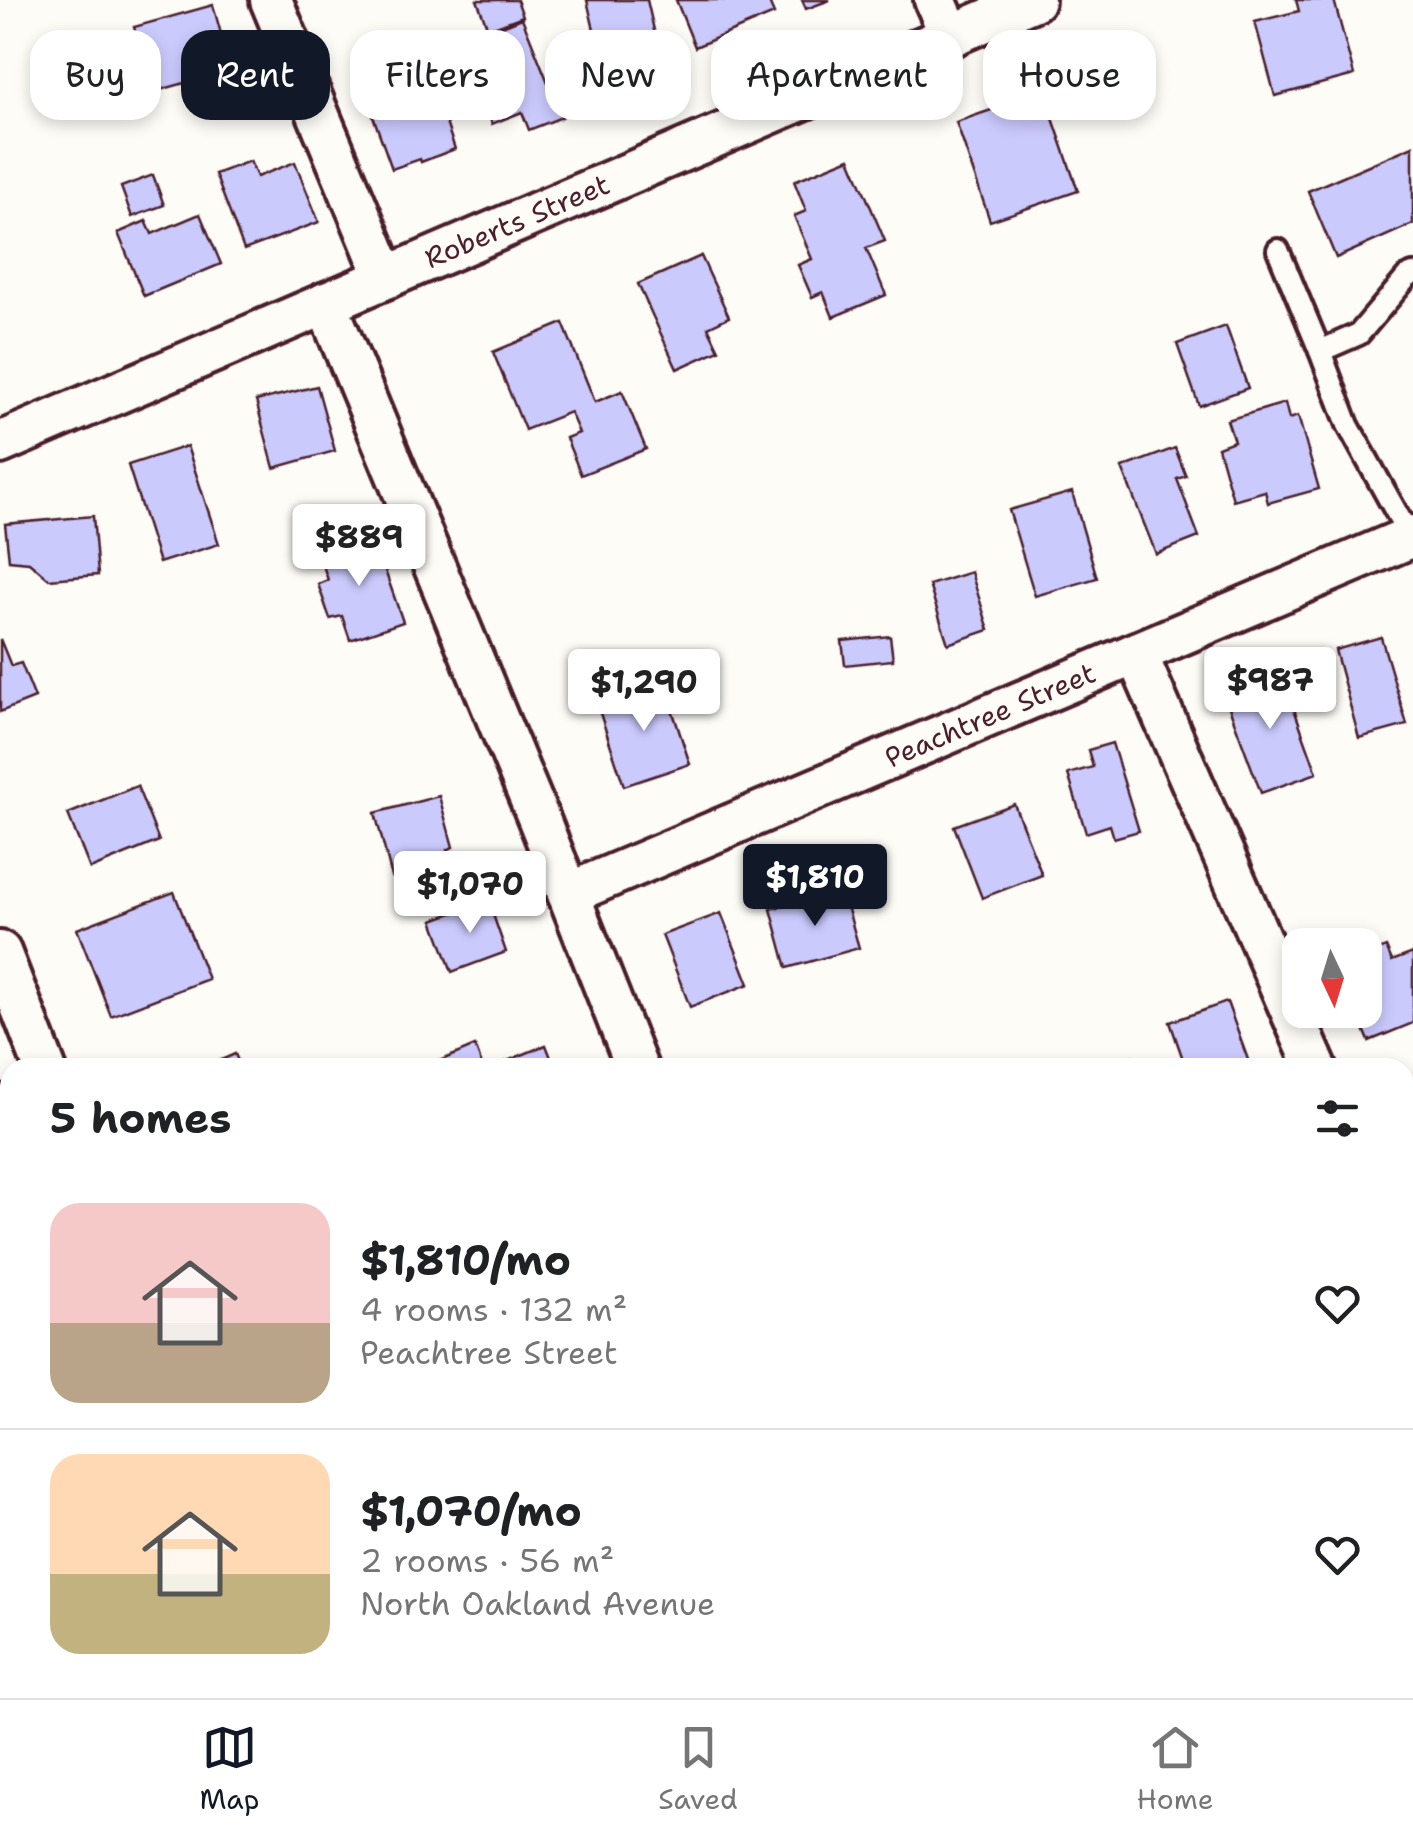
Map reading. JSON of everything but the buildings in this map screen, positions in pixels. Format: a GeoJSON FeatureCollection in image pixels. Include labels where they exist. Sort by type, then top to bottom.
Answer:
{"type":"FeatureCollection","features":[{"type":"Feature","properties":{"kind":"street"},"geometry":{"type":"LineString","coordinates":[[271,0],[386,278]]}},
{"type":"Feature","properties":{"kind":"street","name":"Roberts Street"},"geometry":{"type":"LineString","coordinates":[[0,443],[386,278],[943,18],[1034,0]]}},
{"type":"Feature","properties":{"kind":"street"},"geometry":{"type":"LineString","coordinates":[[326,303],[634,1058]]}},
{"type":"Feature","properties":{"kind":"street","name":"Peachtree Street"},"geometry":{"type":"LineString","coordinates":[[568,894],[1411,537]]}},
{"type":"Feature","properties":{"kind":"street"},"geometry":{"type":"LineString","coordinates":[[1136,653],[1312,1058]]}},
{"type":"Feature","properties":{"kind":"street"},"geometry":{"type":"LineString","coordinates":[[0,952],[12,1015],[39,1058]]}},
{"type":"Feature","properties":{"kind":"lane"},"geometry":{"type":"LineString","coordinates":[[1278,250],[1348,425],[1411,537]]}},
{"type":"Feature","properties":{"kind":"lane"},"geometry":{"type":"LineString","coordinates":[[1320,351],[1359,334],[1413,274]]}}]}
